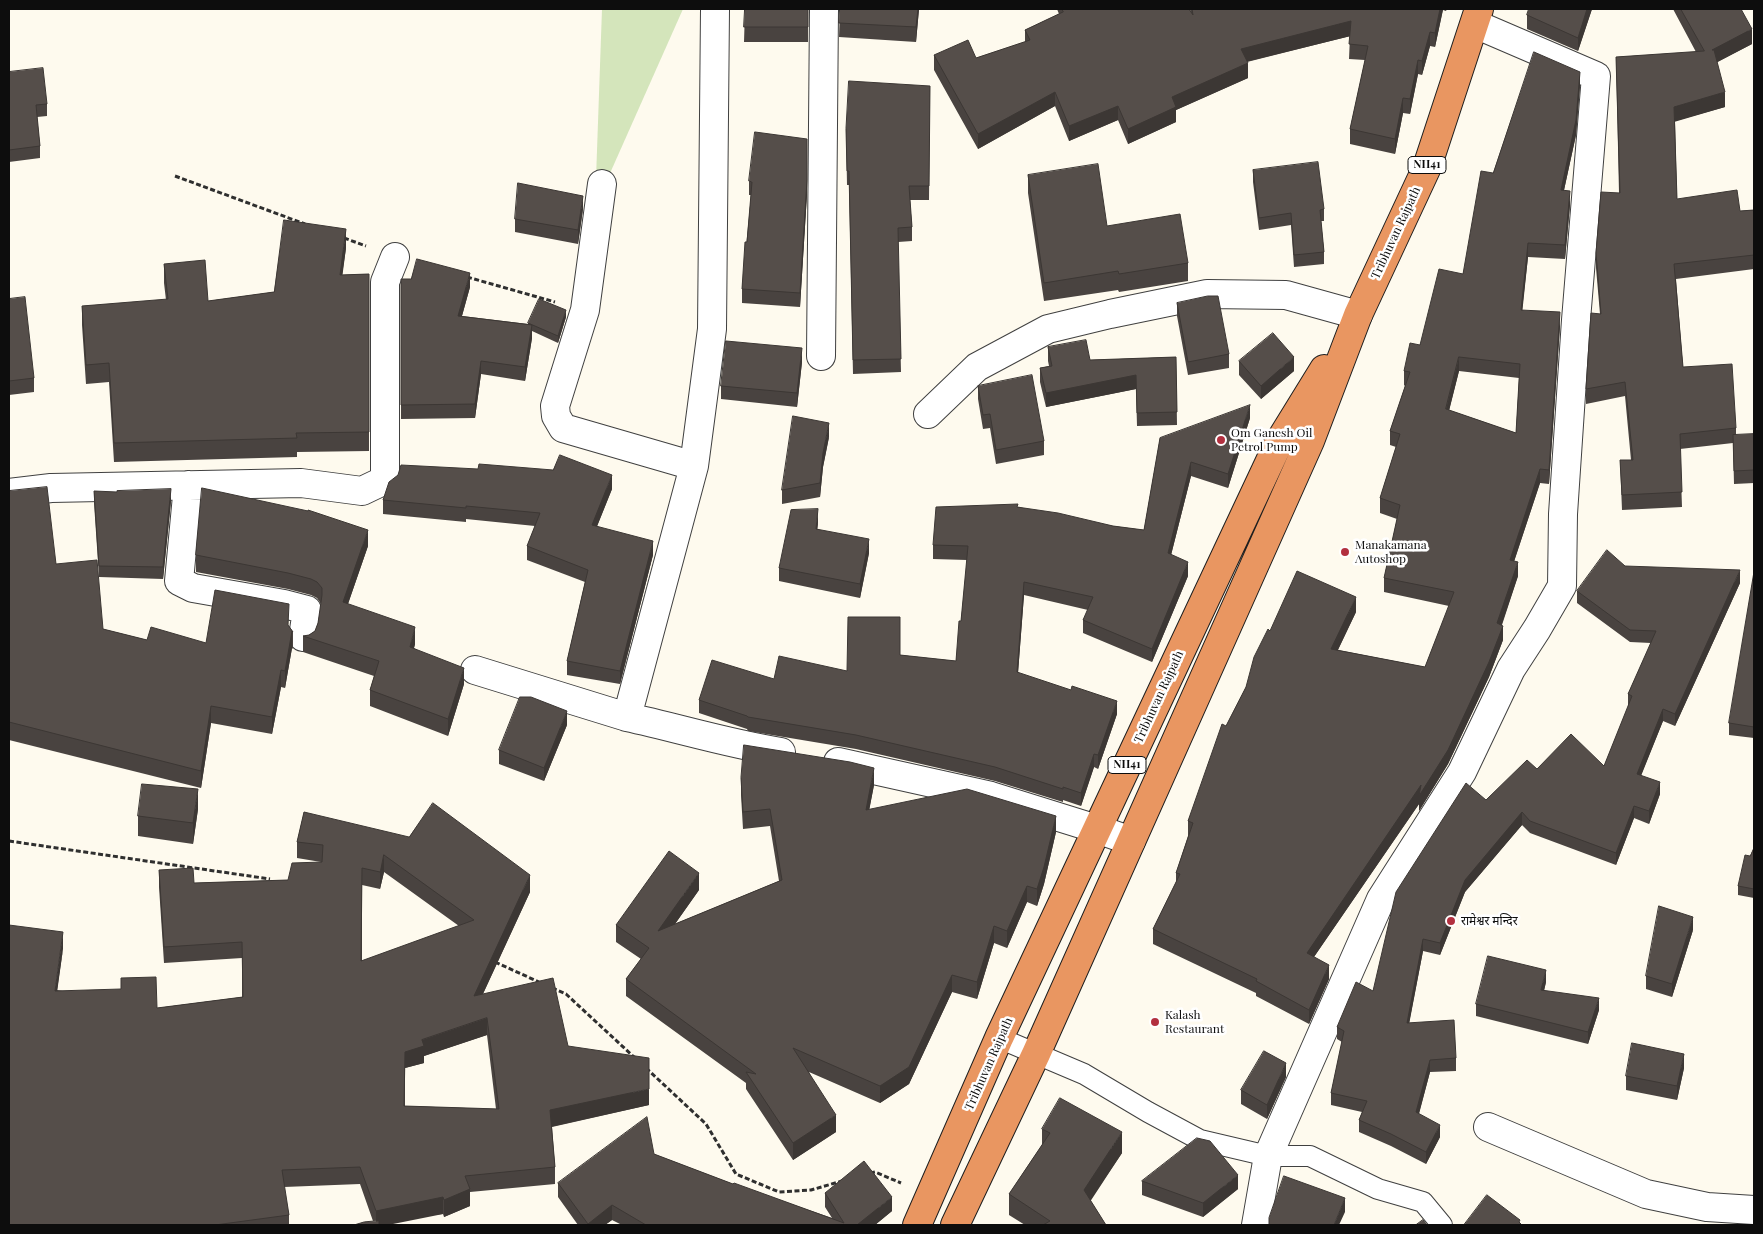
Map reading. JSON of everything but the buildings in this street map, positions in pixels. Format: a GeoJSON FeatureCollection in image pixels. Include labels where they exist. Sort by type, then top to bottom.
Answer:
{"type":"FeatureCollection","features":[{"type":"Feature","properties":{"kind":"highway","name":"Tribhuvan Rajpath"},"geometry":{"type":"LineString","coordinates":[[955,1225],[1036,1054],[1310,441],[1358,315],[1427,167],[1477,16]]}},
{"type":"Feature","properties":{"kind":"highway","name":"Tribhuvan Rajpath"},"geometry":{"type":"LineString","coordinates":[[918,1225],[999,1038],[1280,442],[1358,315]]}},
{"type":"Feature","properties":{"kind":"street"},"geometry":{"type":"LineString","coordinates":[[627,717],[694,466],[712,329],[715,9]]}},
{"type":"Feature","properties":{"kind":"street"},"geometry":{"type":"LineString","coordinates":[[821,356],[824,9]]}},
{"type":"Feature","properties":{"kind":"street"},"geometry":{"type":"LineString","coordinates":[[1256,1225],[1268,1156],[1380,899],[1462,772],[1511,669],[1562,586],[1564,504],[1576,320],[1596,76],[1477,16]]}},
{"type":"Feature","properties":{"kind":"street"},"geometry":{"type":"LineString","coordinates":[[602,184],[585,310],[555,406],[556,416],[563,428],[694,466]]}},
{"type":"Feature","properties":{"kind":"street"},"geometry":{"type":"LineString","coordinates":[[9,493],[51,488],[301,483],[362,491],[385,480],[385,291],[386,282],[395,257]]}},
{"type":"Feature","properties":{"kind":"street"},"geometry":{"type":"LineString","coordinates":[[928,414],[977,367],[1048,329],[1110,314],[1208,294],[1286,295],[1358,315]]}},
{"type":"Feature","properties":{"kind":"street"},"geometry":{"type":"LineString","coordinates":[[188,485],[179,581],[193,588],[284,604],[307,610],[303,637]]}},
{"type":"Feature","properties":{"kind":"street"},"geometry":{"type":"LineString","coordinates":[[475,670],[627,717],[680,728],[745,746],[854,764],[991,796],[1131,841]]}},
{"type":"Feature","properties":{"kind":"street"},"geometry":{"type":"LineString","coordinates":[[1488,1127],[1646,1194],[1707,1206],[1754,1210]]}},
{"type":"Feature","properties":{"kind":"lane"},"geometry":{"type":"LineString","coordinates":[[999,1038],[1084,1074],[1200,1140],[1268,1156],[1310,1156],[1378,1188],[1423,1202],[1442,1225]]}},
{"type":"Feature","properties":{"kind":"path"},"geometry":{"type":"LineString","coordinates":[[9,841],[270,879]]}},
{"type":"Feature","properties":{"kind":"path"},"geometry":{"type":"LineString","coordinates":[[489,959],[540,983]]}},
{"type":"Feature","properties":{"kind":"path"},"geometry":{"type":"LineString","coordinates":[[548,986],[566,994],[636,1059]]}},
{"type":"Feature","properties":{"kind":"path"},"geometry":{"type":"LineString","coordinates":[[644,1066],[706,1124],[736,1174],[779,1192],[812,1190],[848,1179]]}},
{"type":"Feature","properties":{"kind":"path"},"geometry":{"type":"LineString","coordinates":[[866,1174],[875,1172],[932,1195]]}},
{"type":"Feature","properties":{"kind":"green space"},"geometry":{"type":"Polygon","coordinates":[[[602,9],[683,9],[595,207],[602,9]]]}},
{"type":"Feature","properties":{"kind":"place","name":"Om Ganesh Oil Petrol Pump"},"geometry":{"type":"Point","coordinates":[1221,440]}},
{"type":"Feature","properties":{"kind":"place","name":"Manakamana Autoshop"},"geometry":{"type":"Point","coordinates":[1345,552]}},
{"type":"Feature","properties":{"kind":"place","name":"रामेश्वर मन्दिर"},"geometry":{"type":"Point","coordinates":[1451,921]}},
{"type":"Feature","properties":{"kind":"place","name":"Kalash Restaurant"},"geometry":{"type":"Point","coordinates":[1155,1022]}}]}
